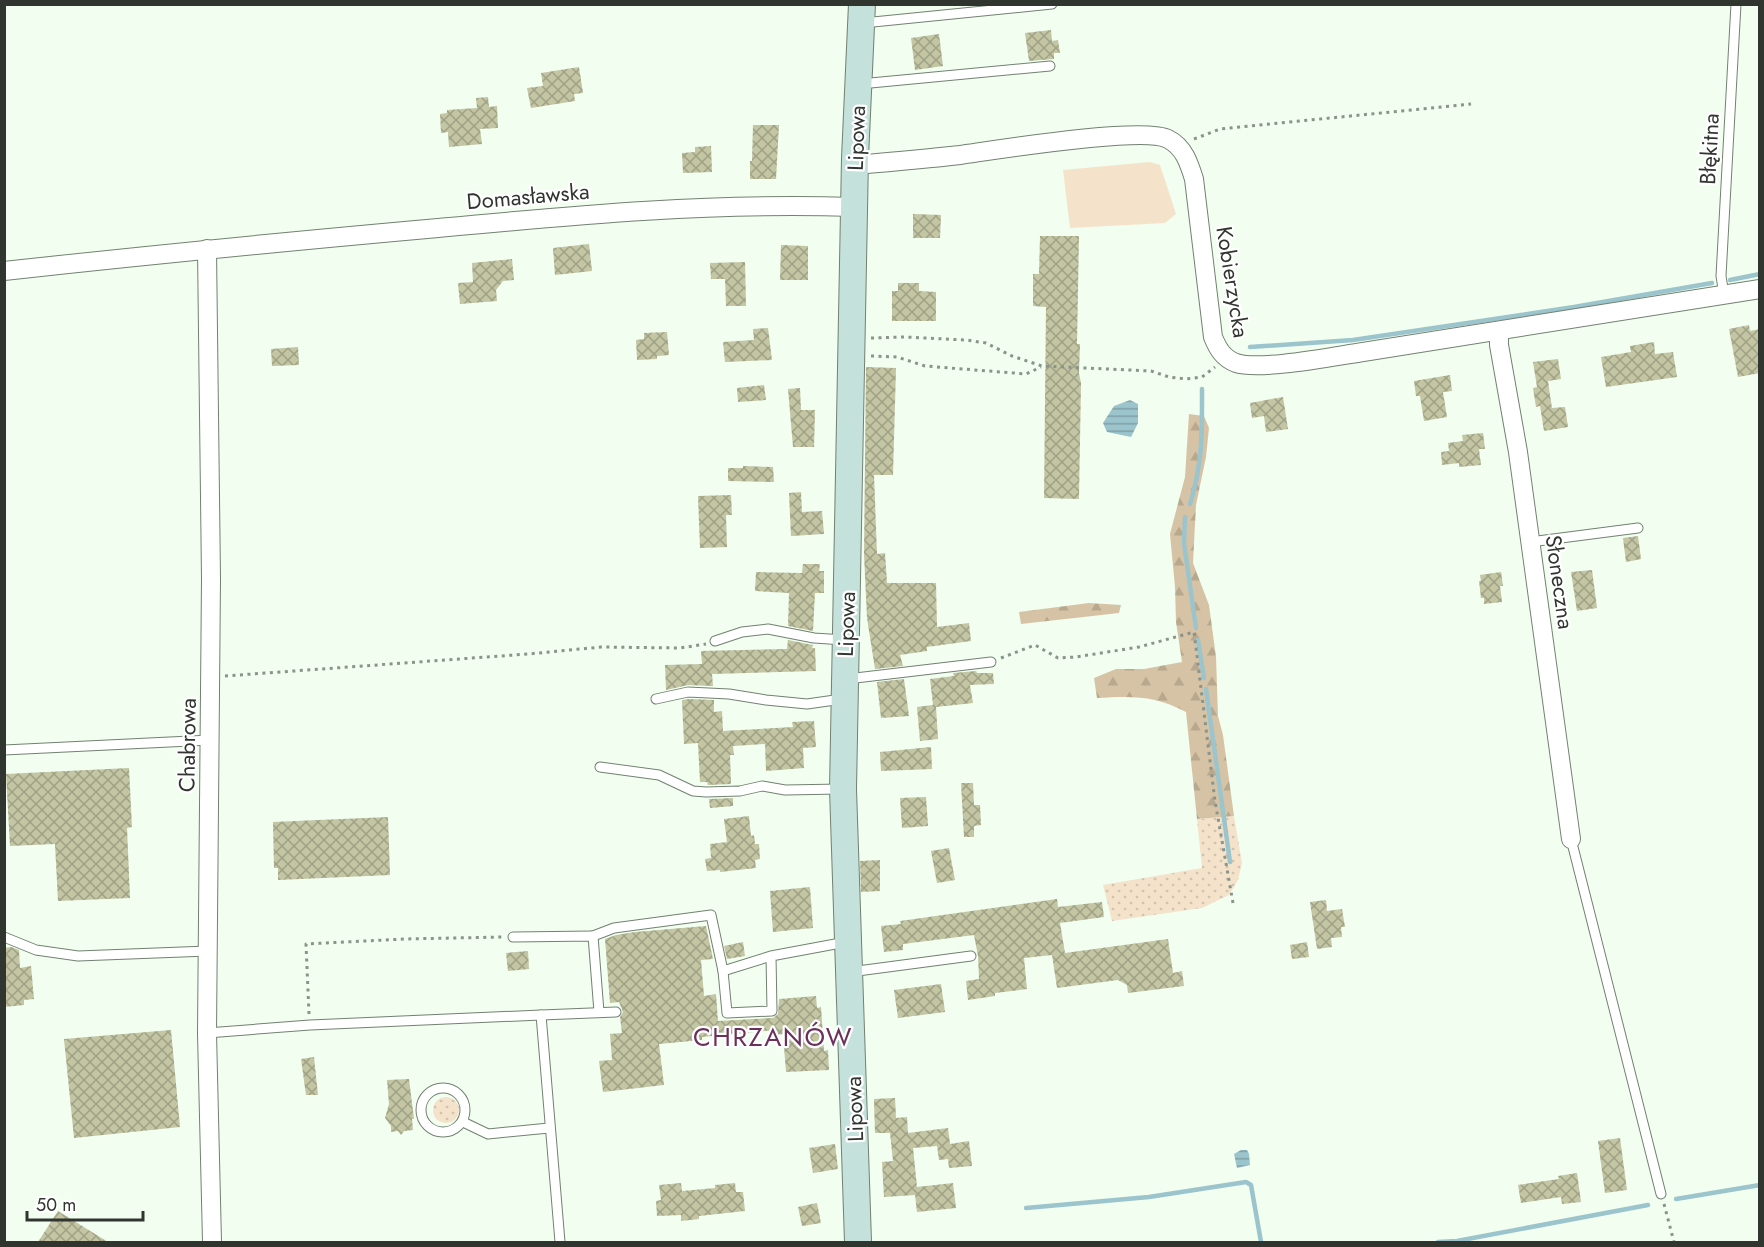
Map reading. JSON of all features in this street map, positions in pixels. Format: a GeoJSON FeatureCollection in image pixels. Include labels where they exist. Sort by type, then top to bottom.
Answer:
{"type":"FeatureCollection","features":[{"type":"Feature","properties":{"kind":"street","name":"Lipowa"},"geometry":{"type":"LineString","coordinates":[[858,1242],[843,789],[855,165],[862,14]]}},
{"type":"Feature","properties":{"kind":"street"},"geometry":{"type":"LineString","coordinates":[[855,165],[1091,138],[1148,134],[1167,138],[1180,148]]}},
{"type":"Feature","properties":{"kind":"street","name":"Kobierzycka"},"geometry":{"type":"LineString","coordinates":[[1180,148],[1188,160],[1194,180],[1213,337],[1222,355],[1236,363],[1286,363],[1499,332],[1760,289]]}},
{"type":"Feature","properties":{"kind":"street","name":"Domasławska"},"geometry":{"type":"LineString","coordinates":[[4,271],[207,249],[597,214],[721,206],[854,207]]}},
{"type":"Feature","properties":{"kind":"street","name":"Chabrowa"},"geometry":{"type":"LineString","coordinates":[[207,249],[211,676],[207,1033],[212,1242]]}},
{"type":"Feature","properties":{"kind":"street","name":"Słoneczna"},"geometry":{"type":"LineString","coordinates":[[1499,332],[1499,345],[1518,452],[1571,839]]}},
{"type":"Feature","properties":{"kind":"lane"},"geometry":{"type":"LineString","coordinates":[[862,14],[1052,4]]}},
{"type":"Feature","properties":{"kind":"lane","name":"Błękitna"},"geometry":{"type":"LineString","coordinates":[[1724,295],[1721,276],[1736,4]]}},
{"type":"Feature","properties":{"kind":"lane"},"geometry":{"type":"LineString","coordinates":[[858,84],[1050,66]]}},
{"type":"Feature","properties":{"kind":"lane"},"geometry":{"type":"LineString","coordinates":[[1530,542],[1638,528]]}},
{"type":"Feature","properties":{"kind":"lane"},"geometry":{"type":"LineString","coordinates":[[715,641],[742,632],[768,629],[814,638],[846,640]]}},
{"type":"Feature","properties":{"kind":"lane"},"geometry":{"type":"LineString","coordinates":[[656,699],[696,692],[807,704],[844,689],[991,662]]}},
{"type":"Feature","properties":{"kind":"lane"},"geometry":{"type":"LineString","coordinates":[[4,750],[211,740]]}},
{"type":"Feature","properties":{"kind":"lane"},"geometry":{"type":"LineString","coordinates":[[600,767],[660,775],[693,791],[740,791],[762,786],[785,790],[843,789]]}},
{"type":"Feature","properties":{"kind":"lane"},"geometry":{"type":"LineString","coordinates":[[1571,839],[1661,1194]]}},
{"type":"Feature","properties":{"kind":"lane"},"geometry":{"type":"LineString","coordinates":[[513,937],[593,936],[614,928],[711,915],[723,971],[727,1013],[772,1011],[771,956]]}},
{"type":"Feature","properties":{"kind":"lane"},"geometry":{"type":"LineString","coordinates":[[593,936],[599,1012]]}},
{"type":"Feature","properties":{"kind":"lane"},"geometry":{"type":"LineString","coordinates":[[4,937],[36,950],[78,956],[208,951]]}},
{"type":"Feature","properties":{"kind":"lane"},"geometry":{"type":"LineString","coordinates":[[723,971],[771,956],[847,942]]}},
{"type":"Feature","properties":{"kind":"lane"},"geometry":{"type":"LineString","coordinates":[[848,972],[971,956]]}},
{"type":"Feature","properties":{"kind":"lane"},"geometry":{"type":"LineString","coordinates":[[207,1033],[310,1024],[616,1012]]}},
{"type":"Feature","properties":{"kind":"lane"},"geometry":{"type":"LineString","coordinates":[[541,1015],[560,1242]]}},
{"type":"Feature","properties":{"kind":"lane"},"geometry":{"type":"LineString","coordinates":[[440,1088],[454,1091],[464,1101],[463,1122],[452,1131],[445,1133],[432,1130],[422,1120],[420,1113],[423,1099],[433,1090],[440,1088]]}},
{"type":"Feature","properties":{"kind":"lane"},"geometry":{"type":"LineString","coordinates":[[463,1122],[488,1134],[549,1128]]}},
{"type":"Feature","properties":{"kind":"path"},"geometry":{"type":"LineString","coordinates":[[1180,148],[1190,140],[1220,129],[1471,104]]}},
{"type":"Feature","properties":{"kind":"path"},"geometry":{"type":"LineString","coordinates":[[851,347],[904,337],[966,339],[986,343],[1012,356],[1042,366],[1150,371],[1169,377],[1191,379],[1205,376],[1219,363],[1222,355]]}},
{"type":"Feature","properties":{"kind":"path"},"geometry":{"type":"LineString","coordinates":[[851,347],[925,366],[1026,374],[1042,366]]}},
{"type":"Feature","properties":{"kind":"path"},"geometry":{"type":"LineString","coordinates":[[991,662],[1035,645],[1058,658],[1076,657],[1139,647],[1194,632],[1215,801],[1233,903]]}},
{"type":"Feature","properties":{"kind":"path"},"geometry":{"type":"LineString","coordinates":[[211,676],[482,658],[601,647],[681,648],[701,646],[715,641]]}},
{"type":"Feature","properties":{"kind":"path"},"geometry":{"type":"LineString","coordinates":[[310,1024],[306,944],[513,937]]}},
{"type":"Feature","properties":{"kind":"path"},"geometry":{"type":"LineString","coordinates":[[1661,1194],[1674,1242]]}},
{"type":"Feature","properties":{"kind":"shaded area"},"geometry":{"type":"Polygon","coordinates":[[[1150,162],[1160,165],[1176,214],[1165,223],[1070,228],[1063,170],[1150,162]]]}},
{"type":"Feature","properties":{"kind":"shaded area"},"geometry":{"type":"Polygon","coordinates":[[[1234,816],[1242,863],[1238,880],[1229,895],[1202,908],[1112,921],[1103,885],[1202,868],[1197,819],[1234,816]]]}},
{"type":"Feature","properties":{"kind":"shaded area"},"geometry":{"type":"Polygon","coordinates":[[[446,1097],[455,1101],[459,1110],[455,1119],[446,1123],[437,1119],[433,1110],[437,1101],[446,1097]]]}},
{"type":"Feature","properties":{"kind":"green space"},"geometry":{"type":"Polygon","coordinates":[[[1189,414],[1204,416],[1209,428],[1206,457],[1196,505],[1193,563],[1209,605],[1216,657],[1218,716],[1223,735],[1234,816],[1197,819],[1186,712],[1164,702],[1143,698],[1097,698],[1094,678],[1116,669],[1144,669],[1182,662],[1176,622],[1170,534],[1185,477],[1189,414]]]}},
{"type":"Feature","properties":{"kind":"green space"},"geometry":{"type":"Polygon","coordinates":[[[1089,603],[1121,605],[1119,613],[1021,624],[1019,612],[1089,603]]]}},
{"type":"Feature","properties":{"kind":"water"},"geometry":{"type":"Polygon","coordinates":[[[1130,400],[1138,404],[1138,423],[1131,437],[1107,432],[1103,423],[1114,406],[1130,400]]]}},
{"type":"Feature","properties":{"kind":"water"},"geometry":{"type":"Polygon","coordinates":[[[1247,1150],[1250,1165],[1237,1168],[1234,1154],[1247,1150]]]}},
{"type":"Feature","properties":{"kind":"building"},"geometry":{"type":"Polygon","coordinates":[[[1051,30],[1052,41],[1058,40],[1060,53],[1054,53],[1054,59],[1029,61],[1025,33],[1051,30]]]}},
{"type":"Feature","properties":{"kind":"building"},"geometry":{"type":"Polygon","coordinates":[[[939,34],[943,66],[915,70],[911,38],[939,34]]]}},
{"type":"Feature","properties":{"kind":"building"},"geometry":{"type":"Polygon","coordinates":[[[579,67],[583,93],[574,94],[575,101],[531,108],[527,88],[543,86],[541,73],[579,67]]]}},
{"type":"Feature","properties":{"kind":"building"},"geometry":{"type":"Polygon","coordinates":[[[488,97],[489,107],[497,106],[498,128],[480,129],[482,144],[449,147],[448,132],[441,133],[440,114],[447,113],[447,110],[477,108],[476,98],[488,97]]]}},
{"type":"Feature","properties":{"kind":"building"},"geometry":{"type":"Polygon","coordinates":[[[753,125],[779,125],[776,179],[750,179],[753,125]]]}},
{"type":"Feature","properties":{"kind":"building"},"geometry":{"type":"Polygon","coordinates":[[[711,146],[712,172],[683,173],[682,153],[695,152],[695,147],[711,146]]]}},
{"type":"Feature","properties":{"kind":"building"},"geometry":{"type":"Polygon","coordinates":[[[913,214],[941,215],[940,238],[913,238],[913,214]]]}},
{"type":"Feature","properties":{"kind":"building"},"geometry":{"type":"Polygon","coordinates":[[[1040,236],[1079,236],[1077,344],[1080,344],[1081,383],[1079,499],[1044,498],[1046,307],[1033,306],[1033,274],[1039,274],[1040,236]]]}},
{"type":"Feature","properties":{"kind":"building"},"geometry":{"type":"Polygon","coordinates":[[[589,244],[592,271],[555,275],[553,248],[589,244]]]}},
{"type":"Feature","properties":{"kind":"building"},"geometry":{"type":"Polygon","coordinates":[[[781,245],[808,246],[808,280],[780,280],[781,245]]]}},
{"type":"Feature","properties":{"kind":"building"},"geometry":{"type":"Polygon","coordinates":[[[512,259],[514,280],[503,281],[496,290],[497,301],[460,304],[458,283],[473,282],[472,263],[512,259]]]}},
{"type":"Feature","properties":{"kind":"building"},"geometry":{"type":"Polygon","coordinates":[[[745,262],[746,306],[726,306],[725,279],[711,279],[710,263],[745,262]]]}},
{"type":"Feature","properties":{"kind":"building"},"geometry":{"type":"Polygon","coordinates":[[[898,283],[919,283],[919,291],[936,292],[936,321],[892,321],[892,291],[898,291],[898,283]]]}},
{"type":"Feature","properties":{"kind":"building"},"geometry":{"type":"Polygon","coordinates":[[[1749,325],[1750,331],[1760,329],[1760,373],[1738,377],[1729,329],[1749,325]]]}},
{"type":"Feature","properties":{"kind":"building"},"geometry":{"type":"Polygon","coordinates":[[[768,328],[772,360],[725,362],[723,342],[754,340],[753,329],[768,328]]]}},
{"type":"Feature","properties":{"kind":"building"},"geometry":{"type":"Polygon","coordinates":[[[667,332],[669,355],[657,356],[657,359],[637,360],[636,340],[644,339],[644,333],[667,332]]]}},
{"type":"Feature","properties":{"kind":"building"},"geometry":{"type":"Polygon","coordinates":[[[1654,342],[1655,354],[1673,352],[1677,377],[1606,387],[1601,357],[1631,352],[1630,346],[1654,342]]]}},
{"type":"Feature","properties":{"kind":"building"},"geometry":{"type":"Polygon","coordinates":[[[298,347],[299,365],[272,366],[271,349],[298,347]]]}},
{"type":"Feature","properties":{"kind":"building"},"geometry":{"type":"Polygon","coordinates":[[[1558,359],[1561,379],[1548,381],[1550,395],[1552,408],[1565,407],[1568,427],[1544,431],[1540,406],[1536,407],[1533,388],[1537,387],[1533,362],[1558,359]]]}},
{"type":"Feature","properties":{"kind":"building"},"geometry":{"type":"Polygon","coordinates":[[[866,367],[896,368],[893,475],[874,475],[877,554],[885,553],[887,583],[936,583],[937,627],[969,623],[971,641],[927,647],[927,651],[900,655],[903,666],[875,669],[867,618],[864,554],[866,367]]]}},
{"type":"Feature","properties":{"kind":"building"},"geometry":{"type":"Polygon","coordinates":[[[1450,375],[1452,391],[1443,392],[1447,417],[1424,421],[1420,396],[1416,396],[1414,381],[1450,375]]]}},
{"type":"Feature","properties":{"kind":"building"},"geometry":{"type":"Polygon","coordinates":[[[764,385],[766,400],[738,402],[737,388],[764,385]]]}},
{"type":"Feature","properties":{"kind":"building"},"geometry":{"type":"Polygon","coordinates":[[[800,388],[801,410],[815,410],[814,447],[793,447],[788,389],[800,388]]]}},
{"type":"Feature","properties":{"kind":"building"},"geometry":{"type":"Polygon","coordinates":[[[1283,397],[1288,429],[1266,432],[1264,416],[1252,418],[1250,403],[1283,397]]]}},
{"type":"Feature","properties":{"kind":"building"},"geometry":{"type":"Polygon","coordinates":[[[1483,433],[1485,449],[1479,449],[1481,465],[1459,467],[1459,463],[1442,465],[1441,452],[1449,451],[1448,443],[1463,441],[1462,435],[1483,433]]]}},
{"type":"Feature","properties":{"kind":"building"},"geometry":{"type":"Polygon","coordinates":[[[743,466],[773,467],[774,482],[728,481],[728,468],[743,468],[743,466]]]}},
{"type":"Feature","properties":{"kind":"building"},"geometry":{"type":"Polygon","coordinates":[[[801,492],[802,512],[822,511],[824,534],[791,536],[789,493],[801,492]]]}},
{"type":"Feature","properties":{"kind":"building"},"geometry":{"type":"Polygon","coordinates":[[[731,495],[732,515],[726,515],[727,547],[700,548],[698,496],[731,495]]]}},
{"type":"Feature","properties":{"kind":"building"},"geometry":{"type":"Polygon","coordinates":[[[1638,536],[1641,559],[1626,562],[1623,538],[1638,536]]]}},
{"type":"Feature","properties":{"kind":"building"},"geometry":{"type":"Polygon","coordinates":[[[803,564],[820,564],[819,571],[824,571],[824,593],[815,593],[813,631],[788,626],[789,593],[755,591],[756,572],[802,573],[803,564]]]}},
{"type":"Feature","properties":{"kind":"building"},"geometry":{"type":"Polygon","coordinates":[[[1592,570],[1597,608],[1577,611],[1571,572],[1592,570]]]}},
{"type":"Feature","properties":{"kind":"building"},"geometry":{"type":"Polygon","coordinates":[[[1501,572],[1502,602],[1484,604],[1484,598],[1481,598],[1480,575],[1501,572]]]}},
{"type":"Feature","properties":{"kind":"building"},"geometry":{"type":"Polygon","coordinates":[[[788,640],[813,645],[816,671],[712,674],[713,686],[688,685],[666,690],[665,665],[702,664],[701,651],[787,649],[788,640]]]}},
{"type":"Feature","properties":{"kind":"building"},"geometry":{"type":"Polygon","coordinates":[[[976,671],[977,673],[993,673],[994,684],[970,685],[973,703],[936,707],[938,739],[920,741],[917,707],[933,705],[930,679],[954,676],[953,673],[976,671]]]}},
{"type":"Feature","properties":{"kind":"building"},"geometry":{"type":"Polygon","coordinates":[[[904,679],[909,716],[881,718],[877,682],[904,679]]]}},
{"type":"Feature","properties":{"kind":"building"},"geometry":{"type":"Polygon","coordinates":[[[682,700],[714,700],[714,712],[722,711],[723,731],[793,727],[792,722],[814,721],[816,747],[803,748],[804,768],[766,771],[765,744],[733,746],[734,755],[730,755],[731,784],[708,785],[707,782],[700,782],[698,743],[684,744],[682,700]]]}},
{"type":"Feature","properties":{"kind":"building"},"geometry":{"type":"Polygon","coordinates":[[[931,747],[932,769],[881,771],[880,752],[931,747]]]}},
{"type":"Feature","properties":{"kind":"building"},"geometry":{"type":"Polygon","coordinates":[[[129,768],[132,827],[127,828],[130,898],[58,901],[55,844],[10,846],[6,774],[129,768]]]}},
{"type":"Feature","properties":{"kind":"building"},"geometry":{"type":"Polygon","coordinates":[[[961,783],[973,783],[974,805],[980,805],[981,825],[974,826],[974,837],[964,837],[961,783]]]}},
{"type":"Feature","properties":{"kind":"building"},"geometry":{"type":"Polygon","coordinates":[[[926,797],[928,826],[902,828],[900,798],[926,797]]]}},
{"type":"Feature","properties":{"kind":"building"},"geometry":{"type":"Polygon","coordinates":[[[733,798],[733,806],[710,808],[709,799],[733,798]]]}},
{"type":"Feature","properties":{"kind":"building"},"geometry":{"type":"Polygon","coordinates":[[[749,816],[751,836],[754,835],[755,844],[759,844],[760,859],[755,860],[756,868],[707,871],[705,859],[711,858],[710,844],[727,842],[724,819],[749,816]]]}},
{"type":"Feature","properties":{"kind":"building"},"geometry":{"type":"Polygon","coordinates":[[[388,817],[390,875],[278,880],[278,868],[274,868],[273,822],[388,817]]]}},
{"type":"Feature","properties":{"kind":"building"},"geometry":{"type":"Polygon","coordinates":[[[949,848],[955,880],[937,883],[931,851],[949,848]]]}},
{"type":"Feature","properties":{"kind":"building"},"geometry":{"type":"Polygon","coordinates":[[[880,860],[880,891],[861,892],[860,861],[880,860]]]}},
{"type":"Feature","properties":{"kind":"building"},"geometry":{"type":"Polygon","coordinates":[[[810,887],[813,928],[773,932],[770,891],[810,887]]]}},
{"type":"Feature","properties":{"kind":"building"},"geometry":{"type":"Polygon","coordinates":[[[1057,899],[1058,907],[1102,902],[1104,917],[1060,923],[1065,953],[1168,939],[1173,973],[1182,971],[1184,986],[1128,993],[1127,985],[1118,980],[1057,988],[1052,955],[1024,958],[1027,989],[995,993],[995,996],[968,1000],[966,981],[979,979],[974,935],[903,944],[903,950],[884,952],[881,926],[901,924],[900,921],[1057,899]]]}},
{"type":"Feature","properties":{"kind":"building"},"geometry":{"type":"Polygon","coordinates":[[[1326,900],[1327,911],[1342,909],[1345,927],[1341,927],[1342,937],[1331,938],[1332,947],[1317,949],[1310,902],[1326,900]]]}},
{"type":"Feature","properties":{"kind":"building"},"geometry":{"type":"Polygon","coordinates":[[[706,926],[713,959],[701,960],[704,996],[716,994],[718,1021],[773,1018],[778,1014],[779,999],[816,996],[817,1008],[821,1007],[824,1051],[828,1050],[829,1070],[786,1072],[783,1034],[776,1035],[776,1030],[702,1037],[702,1040],[659,1044],[664,1085],[603,1092],[599,1061],[612,1060],[610,1034],[622,1033],[620,1017],[623,1012],[619,1002],[610,1003],[605,939],[635,932],[706,926]]]}},
{"type":"Feature","properties":{"kind":"building"},"geometry":{"type":"Polygon","coordinates":[[[743,942],[745,956],[727,959],[724,946],[743,942]]]}},
{"type":"Feature","properties":{"kind":"building"},"geometry":{"type":"Polygon","coordinates":[[[1307,942],[1309,957],[1292,959],[1290,945],[1307,942]]]}},
{"type":"Feature","properties":{"kind":"building"},"geometry":{"type":"Polygon","coordinates":[[[11,947],[19,950],[20,968],[31,966],[34,999],[24,1000],[24,1005],[4,1007],[4,948],[11,947]]]}},
{"type":"Feature","properties":{"kind":"building"},"geometry":{"type":"Polygon","coordinates":[[[528,951],[529,969],[508,971],[506,953],[528,951]]]}},
{"type":"Feature","properties":{"kind":"building"},"geometry":{"type":"Polygon","coordinates":[[[941,984],[945,1012],[898,1018],[894,990],[941,984]]]}},
{"type":"Feature","properties":{"kind":"building"},"geometry":{"type":"Polygon","coordinates":[[[171,1030],[180,1127],[74,1138],[64,1039],[171,1030]]]}},
{"type":"Feature","properties":{"kind":"building"},"geometry":{"type":"Polygon","coordinates":[[[314,1057],[318,1095],[306,1095],[301,1059],[314,1057]]]}},
{"type":"Feature","properties":{"kind":"building"},"geometry":{"type":"Polygon","coordinates":[[[409,1079],[414,1119],[412,1119],[413,1130],[404,1131],[401,1135],[398,1131],[391,1132],[391,1126],[385,1118],[389,1104],[387,1080],[409,1079]]]}},
{"type":"Feature","properties":{"kind":"building"},"geometry":{"type":"Polygon","coordinates":[[[895,1098],[896,1118],[907,1117],[908,1133],[948,1128],[950,1144],[969,1141],[972,1166],[949,1168],[948,1159],[939,1160],[937,1146],[913,1148],[917,1187],[953,1183],[956,1208],[917,1212],[915,1195],[884,1197],[882,1162],[893,1161],[890,1133],[875,1133],[874,1099],[895,1098]]]}},
{"type":"Feature","properties":{"kind":"building"},"geometry":{"type":"Polygon","coordinates":[[[1620,1138],[1627,1190],[1605,1193],[1598,1141],[1620,1138]]]}},
{"type":"Feature","properties":{"kind":"building"},"geometry":{"type":"Polygon","coordinates":[[[835,1144],[838,1169],[813,1173],[809,1148],[835,1144]]]}},
{"type":"Feature","properties":{"kind":"building"},"geometry":{"type":"Polygon","coordinates":[[[1577,1173],[1581,1202],[1562,1204],[1561,1197],[1521,1203],[1518,1185],[1559,1179],[1558,1176],[1577,1173]]]}},
{"type":"Feature","properties":{"kind":"building"},"geometry":{"type":"Polygon","coordinates":[[[681,1183],[682,1191],[715,1188],[715,1185],[735,1183],[736,1192],[743,1192],[745,1211],[699,1216],[699,1219],[681,1221],[681,1215],[657,1216],[656,1201],[661,1200],[659,1185],[681,1183]]]}},
{"type":"Feature","properties":{"kind":"building"},"geometry":{"type":"Polygon","coordinates":[[[817,1203],[821,1223],[802,1226],[798,1207],[817,1203]]]}},
{"type":"Feature","properties":{"kind":"building"},"geometry":{"type":"Polygon","coordinates":[[[58,1211],[108,1242],[38,1242],[58,1211]]]}},
{"type":"Feature","properties":{"kind":"waterway"},"geometry":{"type":"LineString","coordinates":[[1730,280],[1760,274]]}},
{"type":"Feature","properties":{"kind":"waterway"},"geometry":{"type":"LineString","coordinates":[[1250,347],[1353,340],[1574,307],[1712,283]]}},
{"type":"Feature","properties":{"kind":"waterway"},"geometry":{"type":"LineString","coordinates":[[1190,504],[1200,460],[1202,389]]}},
{"type":"Feature","properties":{"kind":"waterway"},"geometry":{"type":"LineString","coordinates":[[1185,517],[1184,543],[1196,628]]}},
{"type":"Feature","properties":{"kind":"waterway"},"geometry":{"type":"LineString","coordinates":[[1198,640],[1204,678]]}},
{"type":"Feature","properties":{"kind":"waterway"},"geometry":{"type":"LineString","coordinates":[[1206,689],[1230,862]]}},
{"type":"Feature","properties":{"kind":"waterway"},"geometry":{"type":"LineString","coordinates":[[1026,1208],[1149,1197],[1246,1182],[1251,1185],[1261,1242]]}},
{"type":"Feature","properties":{"kind":"waterway"},"geometry":{"type":"LineString","coordinates":[[1676,1199],[1760,1185]]}},
{"type":"Feature","properties":{"kind":"waterway"},"geometry":{"type":"LineString","coordinates":[[1438,1242],[1457,1241],[1648,1205]]}},
{"type":"Feature","properties":{"kind":"district","name":"CHRZANÓW"},"geometry":{"type":"Point","coordinates":[773,1037]}}]}
